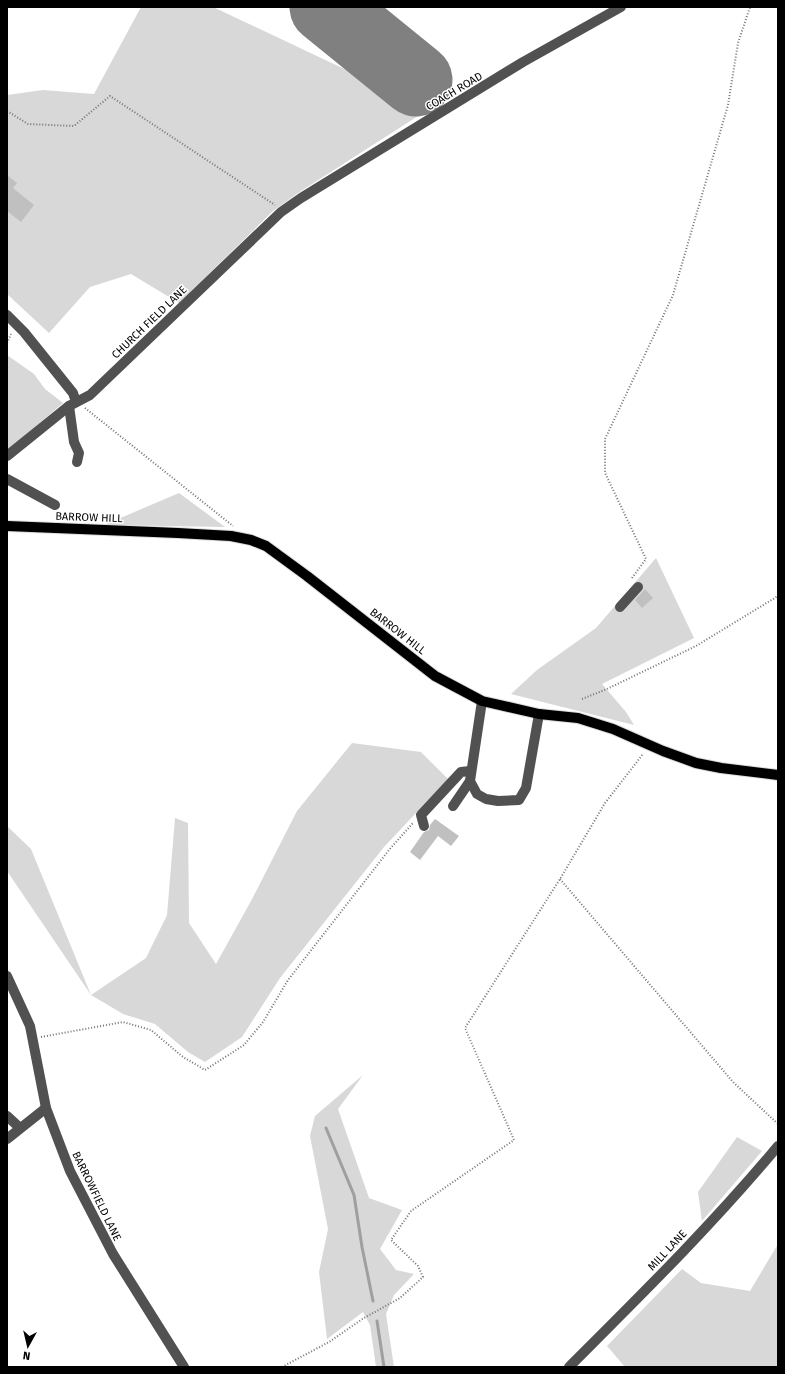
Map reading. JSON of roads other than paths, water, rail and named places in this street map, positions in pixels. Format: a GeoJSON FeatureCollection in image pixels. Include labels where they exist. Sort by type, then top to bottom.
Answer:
{"type":"FeatureCollection","features":[{"type":"Feature","properties":{"kind":"main road","name":"BARROW HILL"},"geometry":{"type":"LineString","coordinates":[[7,526],[231,536],[251,540],[266,546],[307,576],[435,676],[482,701],[538,714],[578,718],[613,729],[696,763],[721,768],[778,775]]}},
{"type":"Feature","properties":{"kind":"street","name":"COACH ROAD"},"geometry":{"type":"LineString","coordinates":[[301,198],[523,62],[621,7]]}},
{"type":"Feature","properties":{"kind":"street","name":"CHURCH FIELD LANE"},"geometry":{"type":"LineString","coordinates":[[7,456],[72,404],[90,395],[281,212],[301,198]]}},
{"type":"Feature","properties":{"kind":"street"},"geometry":{"type":"LineString","coordinates":[[7,314],[24,332],[73,393],[72,404],[74,442],[79,453],[77,462]]}},
{"type":"Feature","properties":{"kind":"street"},"geometry":{"type":"LineString","coordinates":[[7,479],[55,505]]}},
{"type":"Feature","properties":{"kind":"street"},"geometry":{"type":"LineString","coordinates":[[620,607],[638,587]]}},
{"type":"Feature","properties":{"kind":"street"},"geometry":{"type":"LineString","coordinates":[[482,701],[470,771],[470,781],[476,794],[486,799],[498,801],[519,800],[526,788],[538,714]]}},
{"type":"Feature","properties":{"kind":"street"},"geometry":{"type":"LineString","coordinates":[[424,826],[421,815],[461,772],[470,771]]}},
{"type":"Feature","properties":{"kind":"street"},"geometry":{"type":"LineString","coordinates":[[454,806],[470,781]]}},
{"type":"Feature","properties":{"kind":"street","name":"BARROWFIELD LANE"},"geometry":{"type":"LineString","coordinates":[[7,976],[30,1026],[46,1108],[70,1172],[113,1254],[184,1367]]}},
{"type":"Feature","properties":{"kind":"street"},"geometry":{"type":"LineString","coordinates":[[7,1139],[46,1108]]}},
{"type":"Feature","properties":{"kind":"street"},"geometry":{"type":"LineString","coordinates":[[7,1116],[20,1128]]}},
{"type":"Feature","properties":{"kind":"street","name":"MILL LANE"},"geometry":{"type":"LineString","coordinates":[[569,1367],[663,1272],[751,1178],[778,1146]]}},
{"type":"Feature","properties":{"kind":"waterway"},"geometry":{"type":"LineString","coordinates":[[326,1128],[354,1195],[362,1247],[373,1301]]}},
{"type":"Feature","properties":{"kind":"waterway"},"geometry":{"type":"LineString","coordinates":[[377,1321],[384,1367]]}}]}
